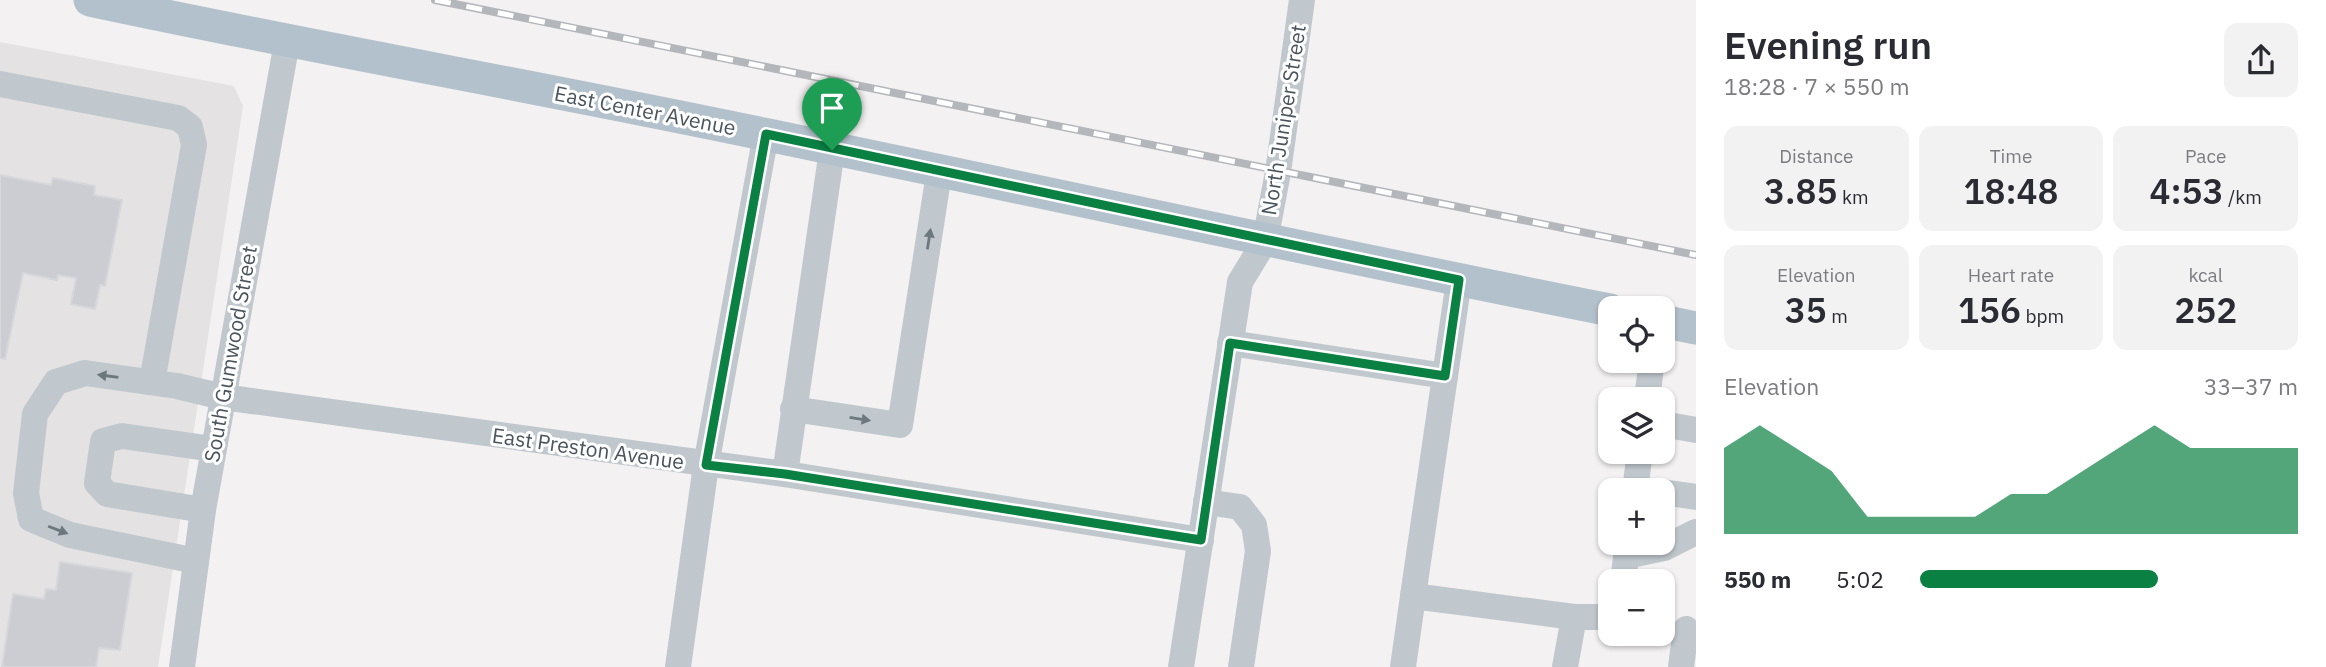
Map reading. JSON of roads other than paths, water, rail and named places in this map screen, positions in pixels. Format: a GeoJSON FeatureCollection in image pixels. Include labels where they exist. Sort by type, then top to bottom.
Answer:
{"type":"FeatureCollection","features":[{"type":"Feature","properties":{"kind":"main road","name":"East Center Avenue"},"geometry":{"type":"LineString","coordinates":[[90,0],[287,42],[766,134],[939,173],[1598,308]]}},
{"type":"Feature","properties":{"kind":"main road"},"geometry":{"type":"LineString","coordinates":[[1675,324],[1696,328]]}},
{"type":"Feature","properties":{"kind":"street","name":"North Juniper Street"},"geometry":{"type":"LineString","coordinates":[[1265,241],[1303,0]]}},
{"type":"Feature","properties":{"kind":"street","name":"South Gumwood Street"},"geometry":{"type":"LineString","coordinates":[[182,667],[202,510],[287,42]]}},
{"type":"Feature","properties":{"kind":"street"},"geometry":{"type":"LineString","coordinates":[[0,84],[178,118],[190,127],[194,145],[152,382]]}},
{"type":"Feature","properties":{"kind":"street"},"geometry":{"type":"LineString","coordinates":[[678,667],[706,465],[766,134]]}},
{"type":"Feature","properties":{"kind":"street"},"geometry":{"type":"LineString","coordinates":[[785,474],[832,150]]}},
{"type":"Feature","properties":{"kind":"street"},"geometry":{"type":"LineString","coordinates":[[793,408],[900,425],[939,173]]}},
{"type":"Feature","properties":{"kind":"street"},"geometry":{"type":"LineString","coordinates":[[1181,667],[1240,282],[1265,241]]}},
{"type":"Feature","properties":{"kind":"street"},"geometry":{"type":"LineString","coordinates":[[1403,667],[1459,280]]}},
{"type":"Feature","properties":{"kind":"street"},"geometry":{"type":"LineString","coordinates":[[1230,343],[1445,376]]}},
{"type":"Feature","properties":{"kind":"street","name":"East Preston Avenue"},"geometry":{"type":"LineString","coordinates":[[196,561],[70,535],[31,519],[26,493],[35,414],[56,382],[85,373],[152,382],[223,397],[785,474],[1201,540]]}},
{"type":"Feature","properties":{"kind":"street"},"geometry":{"type":"LineString","coordinates":[[1675,426],[1696,430]]}},
{"type":"Feature","properties":{"kind":"street"},"geometry":{"type":"LineString","coordinates":[[202,510],[107,494],[97,483],[103,441],[122,436],[213,449]]}},
{"type":"Feature","properties":{"kind":"street"},"geometry":{"type":"LineString","coordinates":[[1675,494],[1696,497]]}},
{"type":"Feature","properties":{"kind":"street"},"geometry":{"type":"LineString","coordinates":[[1206,502],[1240,507],[1254,525],[1258,551],[1241,667]]}},
{"type":"Feature","properties":{"kind":"street"},"geometry":{"type":"LineString","coordinates":[[1626,560],[1664,548],[1696,532]]}},
{"type":"Feature","properties":{"kind":"street"},"geometry":{"type":"LineString","coordinates":[[1413,596],[1574,617],[1598,617]]}},
{"type":"Feature","properties":{"kind":"street"},"geometry":{"type":"LineString","coordinates":[[1565,667],[1574,617]]}},
{"type":"Feature","properties":{"kind":"street"},"geometry":{"type":"LineString","coordinates":[[1681,629],[1681,667]]}},
{"type":"Feature","properties":{"kind":"railway"},"geometry":{"type":"LineString","coordinates":[[435,0],[1696,255]]}}]}
